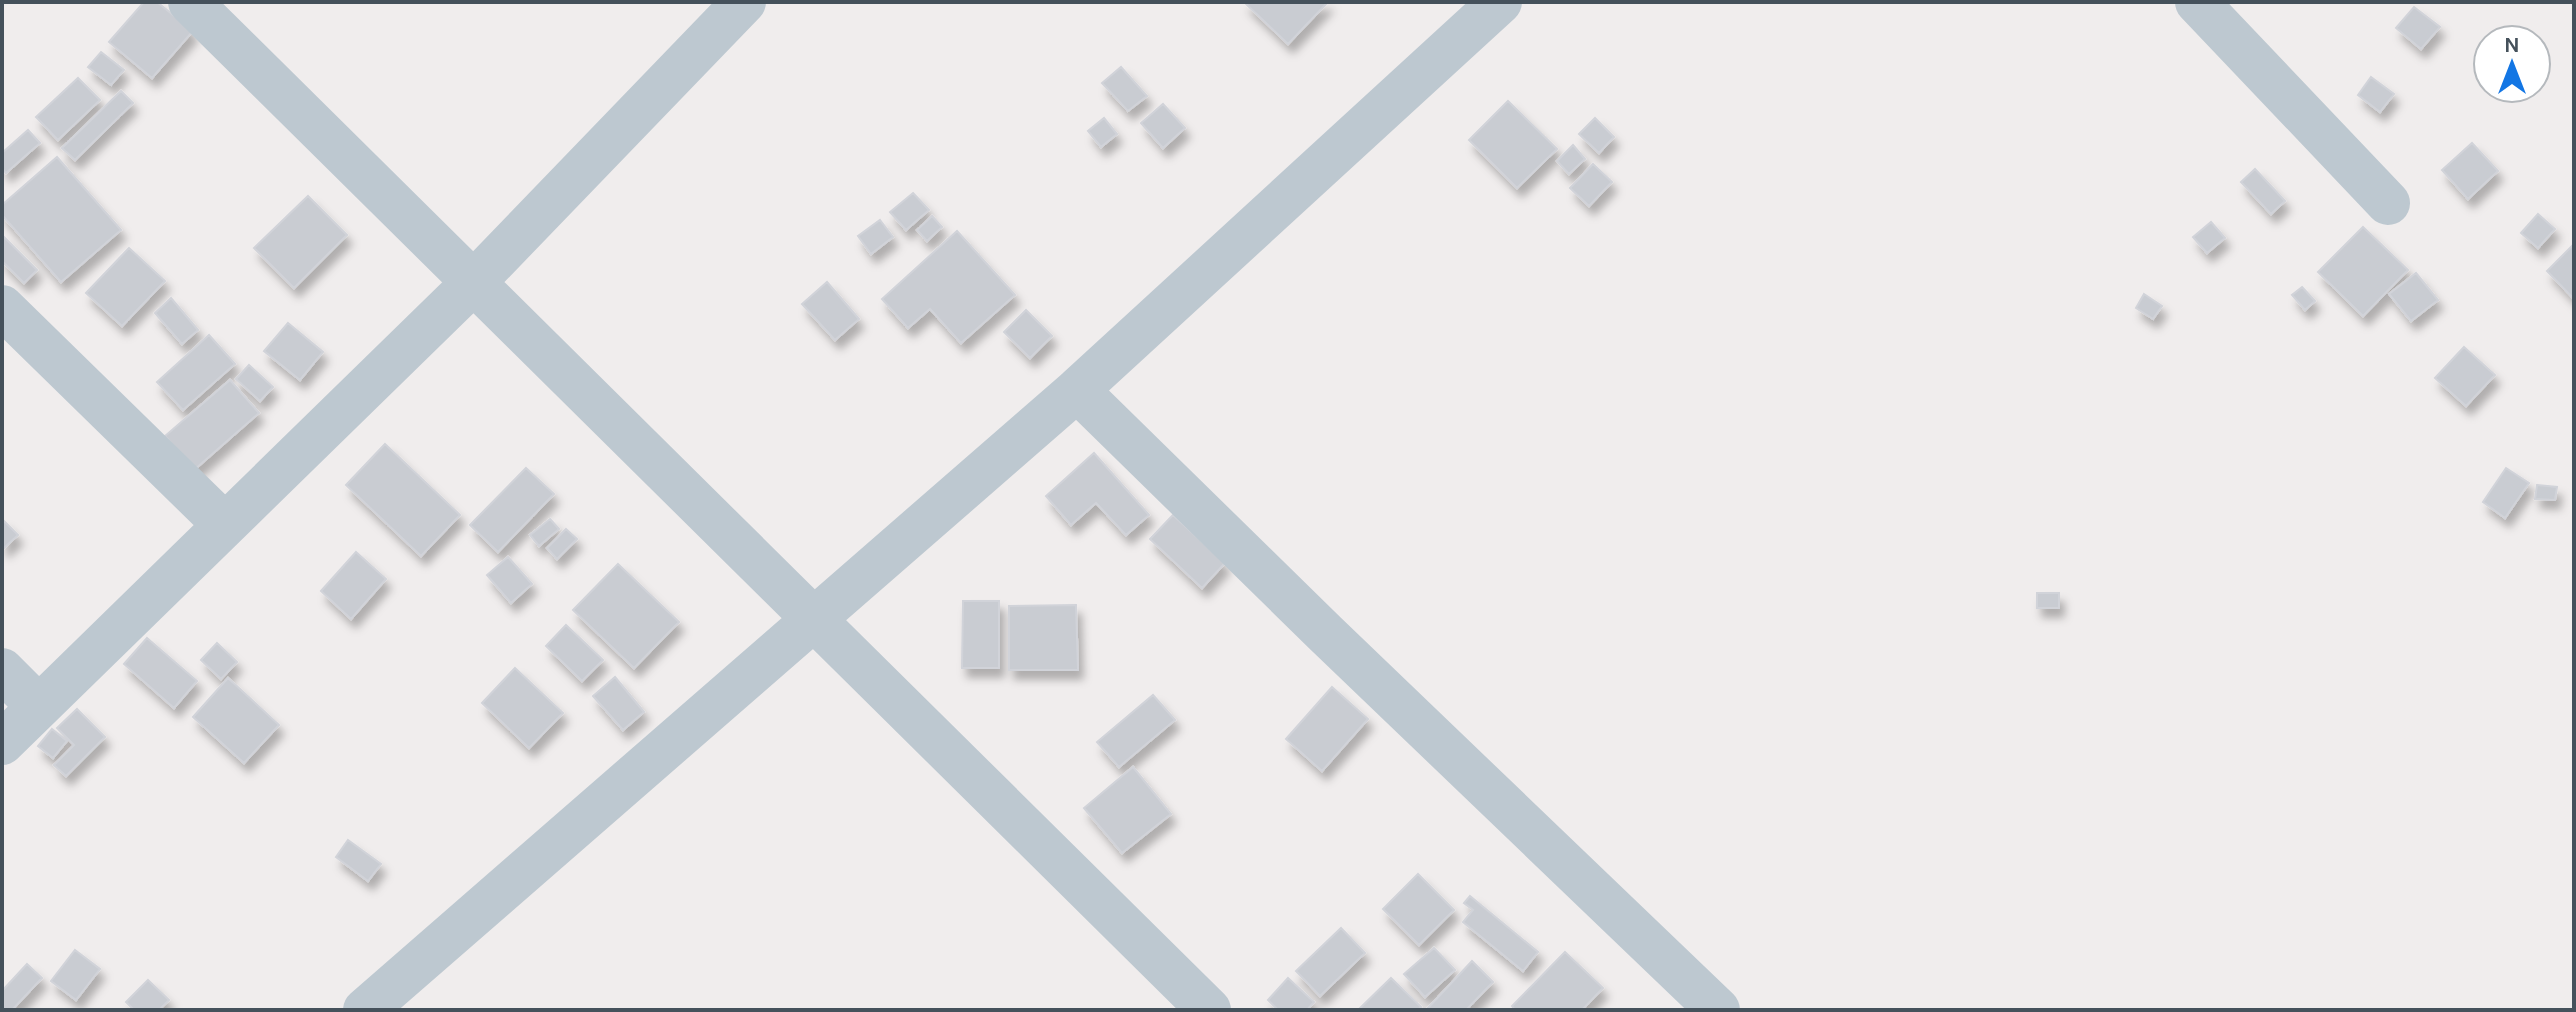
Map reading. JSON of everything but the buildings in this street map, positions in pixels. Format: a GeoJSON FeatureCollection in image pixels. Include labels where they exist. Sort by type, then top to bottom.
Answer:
{"type":"FeatureCollection","features":[{"type":"Feature","properties":{"kind":"street"},"geometry":{"type":"LineString","coordinates":[[190,2],[1209,1010]]}},
{"type":"Feature","properties":{"kind":"street"},"geometry":{"type":"LineString","coordinates":[[365,1010],[1077,390],[1500,2]]}},
{"type":"Feature","properties":{"kind":"street"},"geometry":{"type":"LineString","coordinates":[[2197,2],[2388,203]]}},
{"type":"Feature","properties":{"kind":"street"},"geometry":{"type":"LineString","coordinates":[[2,743],[474,282],[734,6]]}},
{"type":"Feature","properties":{"kind":"street"},"geometry":{"type":"LineString","coordinates":[[2,307],[225,525]]}},
{"type":"Feature","properties":{"kind":"street"},"geometry":{"type":"LineString","coordinates":[[1077,390],[1718,1010]]}},
{"type":"Feature","properties":{"kind":"street"},"geometry":{"type":"LineString","coordinates":[[2,670],[39,707]]}}]}
